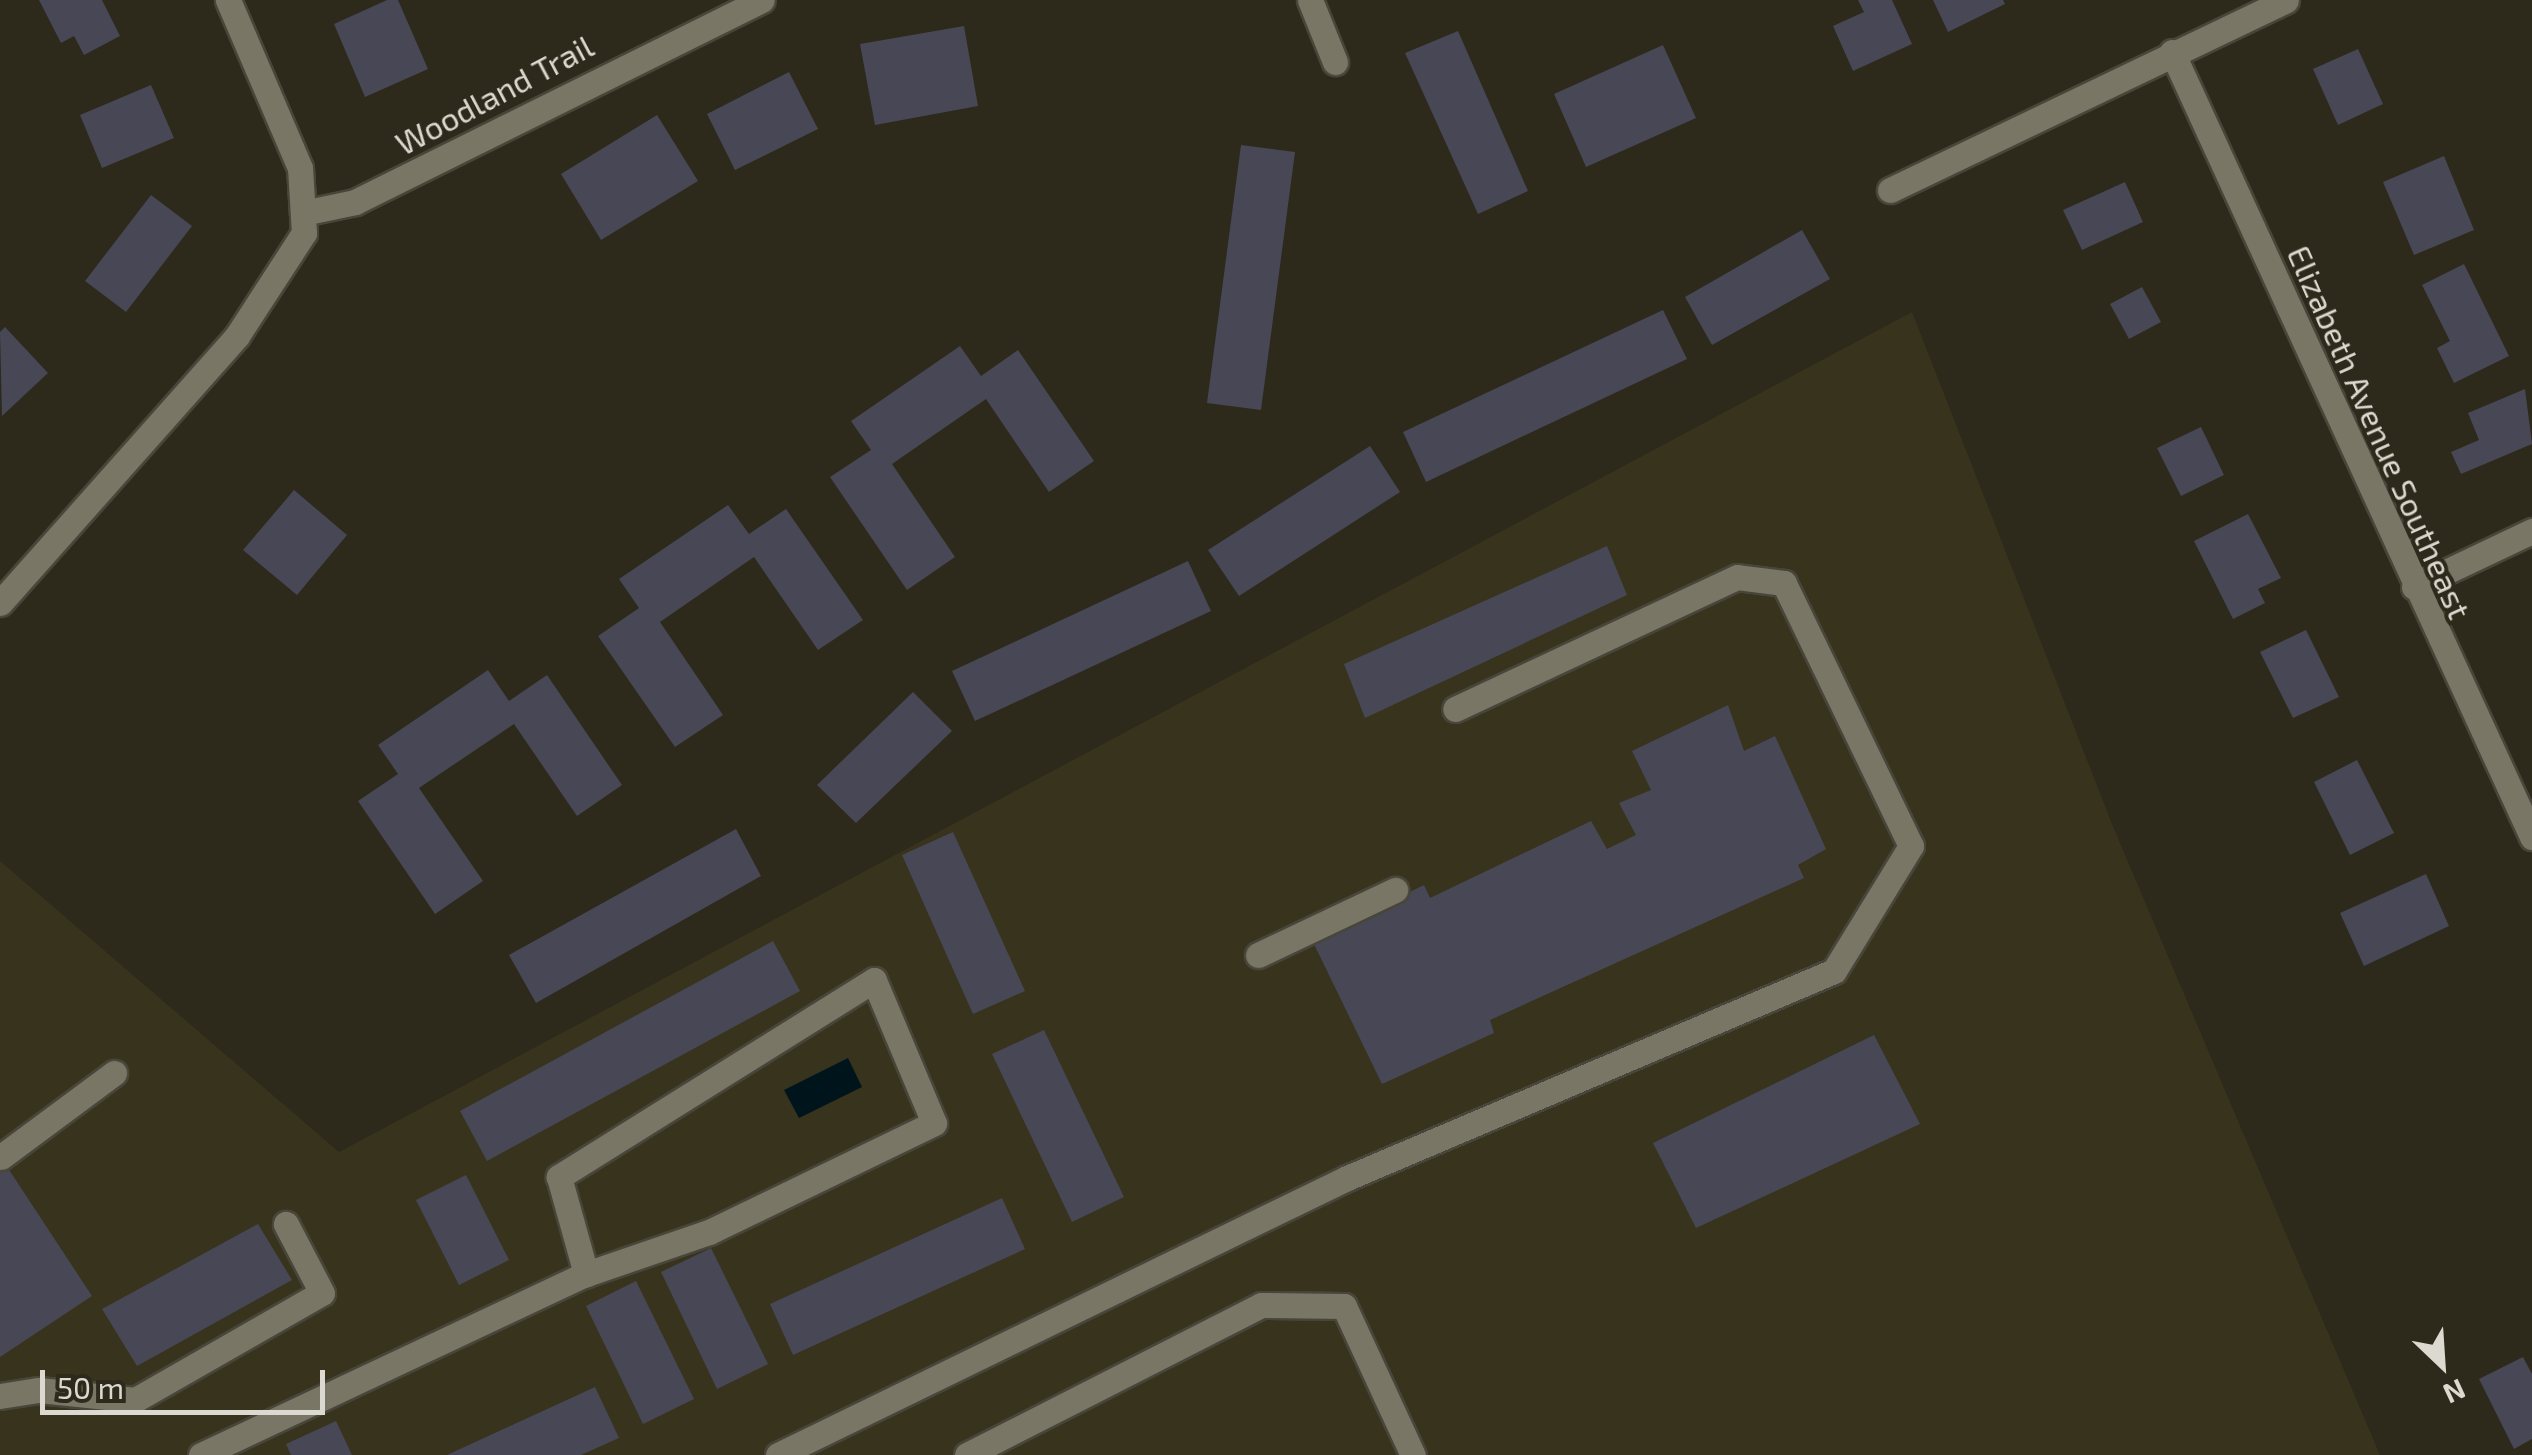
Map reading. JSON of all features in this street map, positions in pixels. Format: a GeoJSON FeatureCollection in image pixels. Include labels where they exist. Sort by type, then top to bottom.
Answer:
{"type":"FeatureCollection","features":[{"type":"Feature","properties":{"kind":"street"},"geometry":{"type":"LineString","coordinates":[[0,603],[237,336],[295,254],[308,212],[300,168],[228,0]]}},
{"type":"Feature","properties":{"kind":"street","name":"Woodland Trail"},"geometry":{"type":"LineString","coordinates":[[308,212],[355,202],[762,0]]}},
{"type":"Feature","properties":{"kind":"street"},"geometry":{"type":"LineString","coordinates":[[1310,0],[1335,62]]}},
{"type":"Feature","properties":{"kind":"street"},"geometry":{"type":"LineString","coordinates":[[1890,190],[2286,0]]}},
{"type":"Feature","properties":{"kind":"street","name":"Elizabeth Avenue Southeast"},"geometry":{"type":"LineString","coordinates":[[2172,52],[2414,587],[2532,837]]}},
{"type":"Feature","properties":{"kind":"street"},"geometry":{"type":"LineString","coordinates":[[2414,587],[2532,530]]}},
{"type":"Feature","properties":{"kind":"street"},"geometry":{"type":"LineString","coordinates":[[778,1455],[1347,1178],[1834,971],[1911,846],[1784,583],[1737,577],[1455,708]]}},
{"type":"Feature","properties":{"kind":"street"},"geometry":{"type":"LineString","coordinates":[[1258,954],[1395,890]]}},
{"type":"Feature","properties":{"kind":"street"},"geometry":{"type":"LineString","coordinates":[[201,1455],[586,1274],[709,1232],[934,1123],[874,980],[559,1176],[586,1274]]}},
{"type":"Feature","properties":{"kind":"street"},"geometry":{"type":"LineString","coordinates":[[1,1157],[114,1073]]}},
{"type":"Feature","properties":{"kind":"street"},"geometry":{"type":"LineString","coordinates":[[0,1396],[39,1390],[136,1400],[322,1292],[286,1224]]}},
{"type":"Feature","properties":{"kind":"street"},"geometry":{"type":"LineString","coordinates":[[967,1455],[1261,1305],[1344,1306],[1413,1455]]}},
{"type":"Feature","properties":{"kind":"shaded area"},"geometry":{"type":"Polygon","coordinates":[[[1912,312],[2114,829],[2380,1455],[0,1455],[0,861],[339,1152],[1912,312]]]}},
{"type":"Feature","properties":{"kind":"water"},"geometry":{"type":"Polygon","coordinates":[[[848,1058],[862,1087],[799,1118],[784,1090],[848,1058]]]}},
{"type":"Feature","properties":{"kind":"building"},"geometry":{"type":"Polygon","coordinates":[[[39,0],[102,0],[120,36],[84,55],[74,36],[61,43],[39,0]]]}},
{"type":"Feature","properties":{"kind":"building"},"geometry":{"type":"Polygon","coordinates":[[[387,0],[398,0],[428,69],[365,97],[334,24],[387,0]]]}},
{"type":"Feature","properties":{"kind":"building"},"geometry":{"type":"Polygon","coordinates":[[[1858,0],[1892,0],[1912,44],[1853,71],[1833,26],[1864,12],[1858,0]]]}},
{"type":"Feature","properties":{"kind":"building"},"geometry":{"type":"Polygon","coordinates":[[[1933,0],[2003,0],[2005,4],[1948,32],[1933,0]]]}},
{"type":"Feature","properties":{"kind":"building"},"geometry":{"type":"Polygon","coordinates":[[[964,26],[978,106],[875,125],[860,44],[964,26]]]}},
{"type":"Feature","properties":{"kind":"building"},"geometry":{"type":"Polygon","coordinates":[[[1458,31],[1528,191],[1478,214],[1405,53],[1458,31]]]}},
{"type":"Feature","properties":{"kind":"building"},"geometry":{"type":"Polygon","coordinates":[[[1663,45],[1696,118],[1586,167],[1554,94],[1663,45]]]}},
{"type":"Feature","properties":{"kind":"building"},"geometry":{"type":"Polygon","coordinates":[[[2358,49],[2383,104],[2338,125],[2313,69],[2358,49]]]}},
{"type":"Feature","properties":{"kind":"building"},"geometry":{"type":"Polygon","coordinates":[[[789,72],[818,129],[735,170],[707,114],[789,72]]]}},
{"type":"Feature","properties":{"kind":"building"},"geometry":{"type":"Polygon","coordinates":[[[151,85],[174,138],[102,168],[80,115],[151,85]]]}},
{"type":"Feature","properties":{"kind":"building"},"geometry":{"type":"Polygon","coordinates":[[[657,115],[698,181],[601,240],[561,174],[657,115]]]}},
{"type":"Feature","properties":{"kind":"building"},"geometry":{"type":"Polygon","coordinates":[[[1241,145],[1295,152],[1261,410],[1207,403],[1241,145]]]}},
{"type":"Feature","properties":{"kind":"building"},"geometry":{"type":"Polygon","coordinates":[[[2444,156],[2474,230],[2414,255],[2383,182],[2444,156]]]}},
{"type":"Feature","properties":{"kind":"building"},"geometry":{"type":"Polygon","coordinates":[[[2125,182],[2143,222],[2082,250],[2063,210],[2125,182]]]}},
{"type":"Feature","properties":{"kind":"building"},"geometry":{"type":"Polygon","coordinates":[[[151,195],[192,226],[126,312],[85,281],[151,195]]]}},
{"type":"Feature","properties":{"kind":"building"},"geometry":{"type":"Polygon","coordinates":[[[1802,230],[1830,279],[1712,345],[1685,297],[1802,230]]]}},
{"type":"Feature","properties":{"kind":"building"},"geometry":{"type":"Polygon","coordinates":[[[2464,264],[2509,356],[2454,383],[2437,348],[2450,341],[2422,285],[2464,264]]]}},
{"type":"Feature","properties":{"kind":"building"},"geometry":{"type":"Polygon","coordinates":[[[2142,287],[2161,322],[2129,339],[2110,304],[2142,287]]]}},
{"type":"Feature","properties":{"kind":"building"},"geometry":{"type":"Polygon","coordinates":[[[1663,310],[1687,359],[1426,482],[1403,432],[1663,310]]]}},
{"type":"Feature","properties":{"kind":"building"},"geometry":{"type":"Polygon","coordinates":[[[5,327],[48,373],[2,416],[0,332],[5,327]]]}},
{"type":"Feature","properties":{"kind":"building"},"geometry":{"type":"Polygon","coordinates":[[[960,346],[981,376],[1018,350],[1094,461],[1049,492],[986,399],[892,464],[955,557],[907,590],[830,477],[871,450],[851,421],[960,346]]]}},
{"type":"Feature","properties":{"kind":"building"},"geometry":{"type":"Polygon","coordinates":[[[2525,389],[2532,444],[2461,474],[2451,452],[2479,440],[2468,413],[2525,389]]]}},
{"type":"Feature","properties":{"kind":"building"},"geometry":{"type":"Polygon","coordinates":[[[2201,427],[2224,475],[2181,496],[2157,448],[2201,427]]]}},
{"type":"Feature","properties":{"kind":"building"},"geometry":{"type":"Polygon","coordinates":[[[1370,446],[1400,492],[1239,596],[1208,550],[1370,446]]]}},
{"type":"Feature","properties":{"kind":"building"},"geometry":{"type":"Polygon","coordinates":[[[294,490],[347,535],[297,595],[243,550],[294,490]]]}},
{"type":"Feature","properties":{"kind":"building"},"geometry":{"type":"Polygon","coordinates":[[[728,505],[749,534],[786,509],[863,620],[818,650],[754,557],[660,622],[723,715],[675,747],[598,636],[639,608],[619,579],[728,505]]]}},
{"type":"Feature","properties":{"kind":"building"},"geometry":{"type":"Polygon","coordinates":[[[2248,514],[2281,578],[2258,589],[2265,603],[2233,619],[2194,541],[2248,514]]]}},
{"type":"Feature","properties":{"kind":"building"},"geometry":{"type":"Polygon","coordinates":[[[1607,546],[1627,595],[1365,718],[1344,664],[1607,546]]]}},
{"type":"Feature","properties":{"kind":"building"},"geometry":{"type":"Polygon","coordinates":[[[1188,561],[1211,611],[975,721],[952,671],[1188,561]]]}},
{"type":"Feature","properties":{"kind":"building"},"geometry":{"type":"Polygon","coordinates":[[[2306,630],[2339,697],[2293,718],[2260,652],[2306,630]]]}},
{"type":"Feature","properties":{"kind":"building"},"geometry":{"type":"Polygon","coordinates":[[[488,670],[509,701],[547,675],[622,785],[577,816],[514,724],[419,788],[483,881],[435,914],[358,801],[398,774],[378,745],[488,670]]]}},
{"type":"Feature","properties":{"kind":"building"},"geometry":{"type":"Polygon","coordinates":[[[913,692],[952,731],[856,823],[817,785],[913,692]]]}},
{"type":"Feature","properties":{"kind":"building"},"geometry":{"type":"Polygon","coordinates":[[[1728,705],[1744,751],[1775,736],[1826,849],[1798,865],[1804,878],[1490,1020],[1494,1033],[1382,1084],[1312,940],[1424,885],[1430,898],[1591,821],[1607,849],[1636,835],[1619,803],[1651,790],[1632,751],[1728,705]]]}},
{"type":"Feature","properties":{"kind":"building"},"geometry":{"type":"Polygon","coordinates":[[[2357,760],[2394,833],[2350,855],[2314,782],[2357,760]]]}},
{"type":"Feature","properties":{"kind":"building"},"geometry":{"type":"Polygon","coordinates":[[[736,829],[761,876],[536,1003],[509,955],[736,829]]]}},
{"type":"Feature","properties":{"kind":"building"},"geometry":{"type":"Polygon","coordinates":[[[953,832],[1025,991],[973,1014],[902,855],[953,832]]]}},
{"type":"Feature","properties":{"kind":"building"},"geometry":{"type":"Polygon","coordinates":[[[2426,874],[2449,926],[2364,966],[2340,913],[2426,874]]]}},
{"type":"Feature","properties":{"kind":"building"},"geometry":{"type":"Polygon","coordinates":[[[773,941],[800,991],[487,1161],[460,1111],[773,941]]]}},
{"type":"Feature","properties":{"kind":"building"},"geometry":{"type":"Polygon","coordinates":[[[1044,1030],[1124,1197],[1072,1222],[992,1054],[1044,1030]]]}},
{"type":"Feature","properties":{"kind":"building"},"geometry":{"type":"Polygon","coordinates":[[[1874,1035],[1920,1124],[1696,1228],[1653,1143],[1874,1035]]]}},
{"type":"Feature","properties":{"kind":"building"},"geometry":{"type":"Polygon","coordinates":[[[0,1156],[92,1296],[0,1357],[0,1156]]]}},
{"type":"Feature","properties":{"kind":"building"},"geometry":{"type":"Polygon","coordinates":[[[466,1175],[509,1260],[459,1285],[416,1200],[466,1175]]]}},
{"type":"Feature","properties":{"kind":"building"},"geometry":{"type":"Polygon","coordinates":[[[1002,1198],[1025,1249],[793,1355],[770,1304],[1002,1198]]]}},
{"type":"Feature","properties":{"kind":"building"},"geometry":{"type":"Polygon","coordinates":[[[258,1224],[292,1280],[137,1366],[102,1309],[258,1224]]]}},
{"type":"Feature","properties":{"kind":"building"},"geometry":{"type":"Polygon","coordinates":[[[711,1248],[768,1364],[717,1389],[661,1272],[711,1248]]]}},
{"type":"Feature","properties":{"kind":"building"},"geometry":{"type":"Polygon","coordinates":[[[636,1281],[694,1399],[643,1424],[586,1306],[636,1281]]]}},
{"type":"Feature","properties":{"kind":"building"},"geometry":{"type":"Polygon","coordinates":[[[2523,1357],[2532,1374],[2532,1439],[2514,1449],[2479,1379],[2523,1357]]]}},
{"type":"Feature","properties":{"kind":"building"},"geometry":{"type":"Polygon","coordinates":[[[595,1387],[619,1438],[581,1455],[447,1455],[595,1387]]]}},
{"type":"Feature","properties":{"kind":"building"},"geometry":{"type":"Polygon","coordinates":[[[336,1421],[352,1455],[291,1455],[286,1444],[336,1421]]]}}]}
